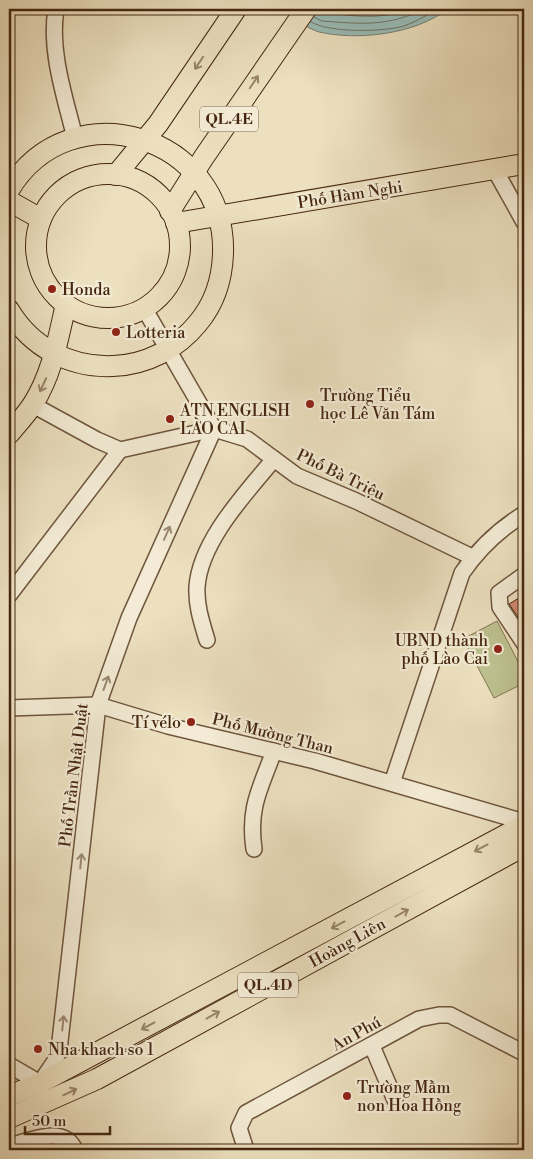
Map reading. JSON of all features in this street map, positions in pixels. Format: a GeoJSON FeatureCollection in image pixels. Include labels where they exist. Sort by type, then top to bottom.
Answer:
{"type":"FeatureCollection","features":[{"type":"Feature","properties":{"kind":"main road"},"geometry":{"type":"LineString","coordinates":[[116,175],[145,140],[236,9]]}},
{"type":"Feature","properties":{"kind":"main road","name":"QL.4E"},"geometry":{"type":"LineString","coordinates":[[173,217],[194,172],[290,29],[306,9]]}},
{"type":"Feature","properties":{"kind":"main road"},"geometry":{"type":"LineString","coordinates":[[9,190],[17,177],[33,160],[53,147],[75,138],[102,133],[130,135],[173,153],[194,172],[211,197],[219,216],[224,241],[223,267],[217,292],[205,314],[189,334],[169,349],[147,360],[125,366],[101,367],[78,363],[54,355],[34,341],[16,322],[9,310]]}},
{"type":"Feature","properties":{"kind":"main road","name":"Phố Hàm Nghi"},"geometry":{"type":"LineString","coordinates":[[173,217],[219,216],[524,164]]}},
{"type":"Feature","properties":{"kind":"main road"},"geometry":{"type":"LineString","coordinates":[[116,175],[141,182],[155,191],[173,217],[180,247],[175,271],[162,293],[144,308],[125,316],[104,318],[84,314],[66,304],[52,291],[39,266],[36,238],[41,219],[49,204],[61,191],[75,182],[91,176],[116,175]]}},
{"type":"Feature","properties":{"kind":"main road"},"geometry":{"type":"LineString","coordinates":[[9,201],[41,219]]}},
{"type":"Feature","properties":{"kind":"main road"},"geometry":{"type":"LineString","coordinates":[[9,434],[33,405],[45,382],[54,355],[66,304]]}},
{"type":"Feature","properties":{"kind":"main road","name":"Hoàng Liên"},"geometry":{"type":"LineString","coordinates":[[9,1096],[40,1083],[524,824]]}},
{"type":"Feature","properties":{"kind":"main road","name":"Hoàng Liên"},"geometry":{"type":"LineString","coordinates":[[9,1118],[97,1079],[524,846]]}},
{"type":"Feature","properties":{"kind":"main road"},"geometry":{"type":"LineString","coordinates":[[40,1083],[48,1102]]}},
{"type":"Feature","properties":{"kind":"street"},"geometry":{"type":"LineString","coordinates":[[56,9],[53,27],[57,60],[75,138]]}},
{"type":"Feature","properties":{"kind":"street"},"geometry":{"type":"LineString","coordinates":[[495,170],[524,222]]}},
{"type":"Feature","properties":{"kind":"street"},"geometry":{"type":"LineString","coordinates":[[33,405],[97,440],[120,450],[214,429],[144,308]]}},
{"type":"Feature","properties":{"kind":"street","name":"Phố Bà Triệu"},"geometry":{"type":"LineString","coordinates":[[214,429],[247,440],[297,476],[472,558]]}},
{"type":"Feature","properties":{"kind":"street","name":"Phố Trần Nhật Duật"},"geometry":{"type":"LineString","coordinates":[[40,1083],[55,1061],[62,1039],[98,705],[130,618],[214,429]]}},
{"type":"Feature","properties":{"kind":"street"},"geometry":{"type":"LineString","coordinates":[[9,595],[120,450]]}},
{"type":"Feature","properties":{"kind":"street"},"geometry":{"type":"LineString","coordinates":[[207,640],[198,608],[197,586],[203,559],[237,504],[274,459]]}},
{"type":"Feature","properties":{"kind":"street"},"geometry":{"type":"LineString","coordinates":[[392,783],[462,574],[472,558],[494,533],[524,514]]}},
{"type":"Feature","properties":{"kind":"street"},"geometry":{"type":"LineString","coordinates":[[524,575],[499,593],[500,607],[524,643]]}},
{"type":"Feature","properties":{"kind":"street","name":"Phố Mường Than"},"geometry":{"type":"LineString","coordinates":[[9,708],[98,705],[168,726],[274,751],[392,783],[524,824]]}},
{"type":"Feature","properties":{"kind":"street"},"geometry":{"type":"LineString","coordinates":[[254,849],[251,827],[252,811],[274,751]]}},
{"type":"Feature","properties":{"kind":"street","name":"An Phú"},"geometry":{"type":"LineString","coordinates":[[246,1150],[239,1128],[246,1112],[372,1046],[419,1019],[438,1015],[450,1015],[524,1053]]}},
{"type":"Feature","properties":{"kind":"street"},"geometry":{"type":"LineString","coordinates":[[372,1046],[395,1100]]}},
{"type":"Feature","properties":{"kind":"street"},"geometry":{"type":"LineString","coordinates":[[9,1065],[40,1083]]}},
{"type":"Feature","properties":{"kind":"street"},"geometry":{"type":"LineString","coordinates":[[9,1146],[53,1135],[64,1136],[72,1142],[75,1150]]}},
{"type":"Feature","properties":{"kind":"green space"},"geometry":{"type":"Polygon","coordinates":[[[497,621],[524,673],[524,683],[494,698],[463,639],[497,621]]]}},
{"type":"Feature","properties":{"kind":"water"},"geometry":{"type":"Polygon","coordinates":[[[279,9],[448,9],[435,18],[403,30],[351,36],[319,32],[279,9]]]}},
{"type":"Feature","properties":{"kind":"building"},"geometry":{"type":"Polygon","coordinates":[[[524,595],[524,612],[521,614],[524,626],[509,604],[524,595]]]}},
{"type":"Feature","properties":{"kind":"place","name":"Honda"},"geometry":{"type":"Point","coordinates":[52,289]}},
{"type":"Feature","properties":{"kind":"place","name":"Lotteria"},"geometry":{"type":"Point","coordinates":[116,332]}},
{"type":"Feature","properties":{"kind":"place","name":"Trường Tiểu học Lê Văn Tám"},"geometry":{"type":"Point","coordinates":[310,404]}},
{"type":"Feature","properties":{"kind":"place","name":"ATN ENGLISH LÀO CAI"},"geometry":{"type":"Point","coordinates":[170,419]}},
{"type":"Feature","properties":{"kind":"place","name":"UBND thành phố Lào Cai"},"geometry":{"type":"Point","coordinates":[498,649]}},
{"type":"Feature","properties":{"kind":"place","name":"Tí vélo"},"geometry":{"type":"Point","coordinates":[191,722]}},
{"type":"Feature","properties":{"kind":"place","name":"Nha khach so 1"},"geometry":{"type":"Point","coordinates":[38,1049]}},
{"type":"Feature","properties":{"kind":"place","name":"Trường Mầm non Hoa Hồng"},"geometry":{"type":"Point","coordinates":[347,1096]}}]}
